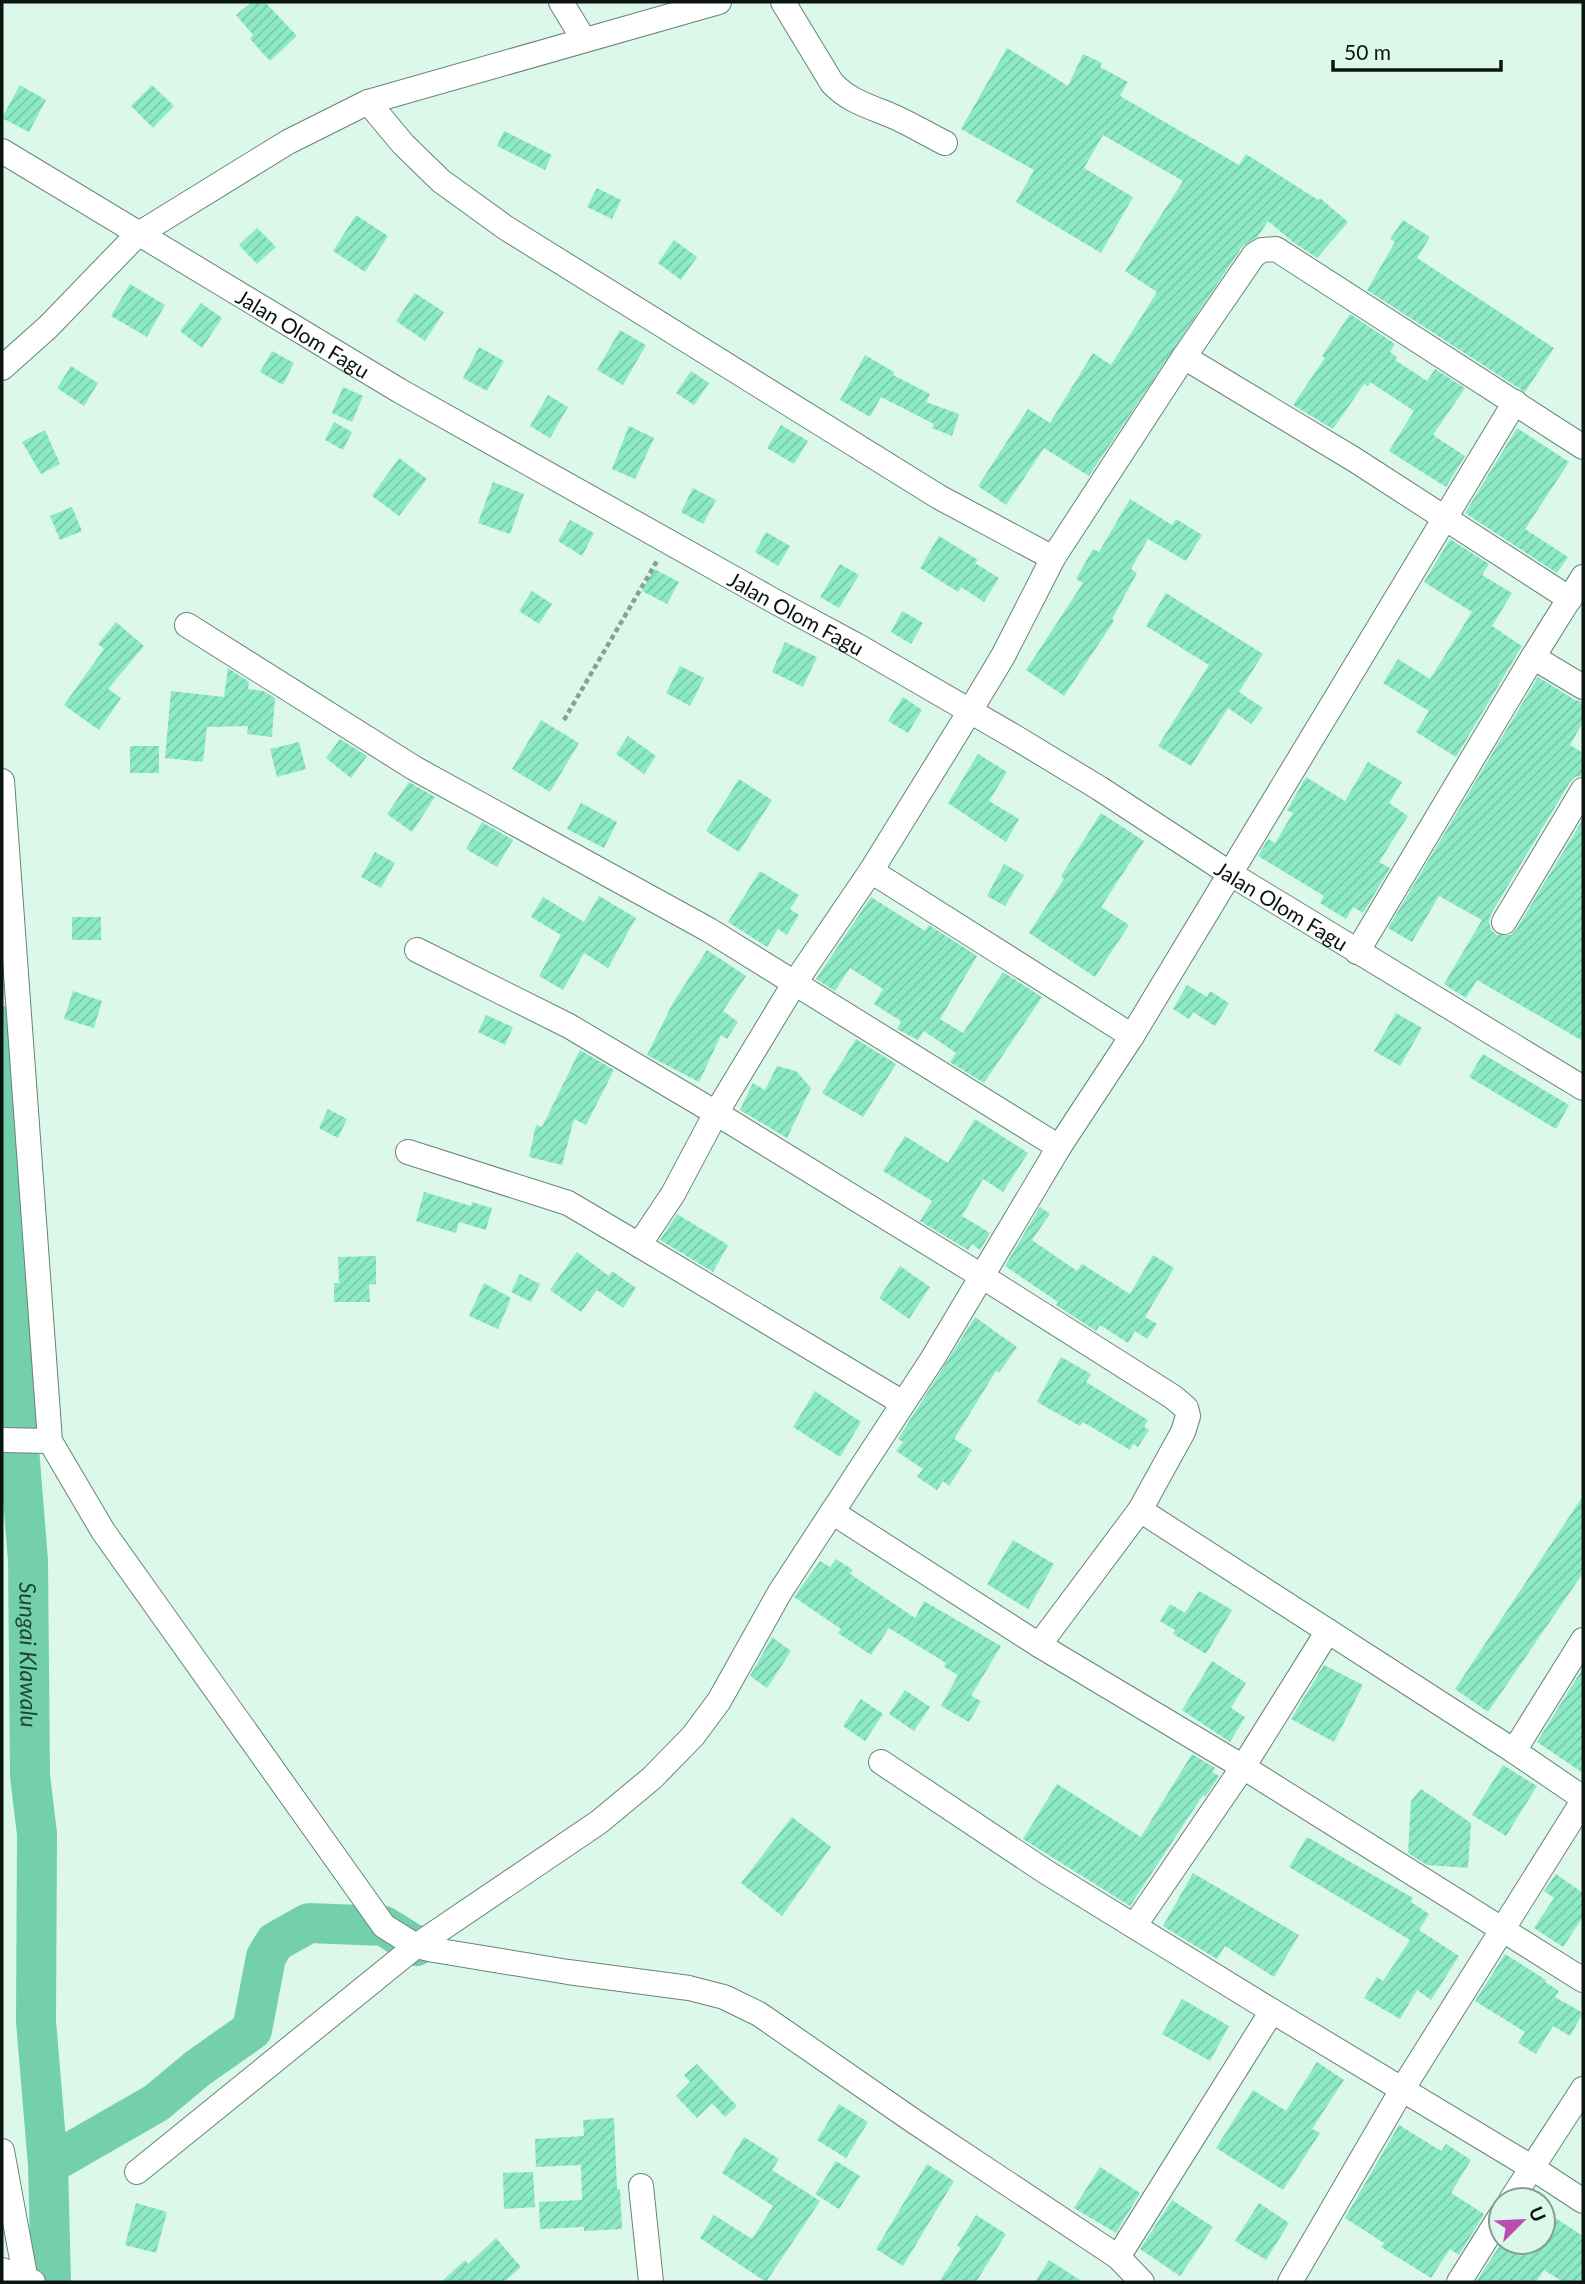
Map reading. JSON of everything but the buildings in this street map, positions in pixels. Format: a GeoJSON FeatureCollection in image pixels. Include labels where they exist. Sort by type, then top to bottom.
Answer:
{"type":"FeatureCollection","features":[{"type":"Feature","properties":{"kind":"street"},"geometry":{"type":"LineString","coordinates":[[561,2],[584,40]]}},
{"type":"Feature","properties":{"kind":"street"},"geometry":{"type":"LineString","coordinates":[[2,368],[48,327],[138,235],[288,142],[368,102],[719,2]]}},
{"type":"Feature","properties":{"kind":"street"},"geometry":{"type":"LineString","coordinates":[[783,2],[832,83],[841,93],[859,104],[891,116],[945,143]]}},
{"type":"Feature","properties":{"kind":"street"},"geometry":{"type":"LineString","coordinates":[[368,102],[403,144],[441,181],[506,228],[939,497],[1053,558]]}},
{"type":"Feature","properties":{"kind":"street","name":"Jalan Olom Fagu"},"geometry":{"type":"LineString","coordinates":[[2,151],[400,391],[970,711],[1099,788],[1357,952],[1583,1088]]}},
{"type":"Feature","properties":{"kind":"street"},"geometry":{"type":"LineString","coordinates":[[639,1245],[673,1194],[716,1112],[794,984],[872,871],[970,711],[1003,656],[1053,558],[1184,357],[1250,261],[1262,250],[1276,249],[1583,447]]}},
{"type":"Feature","properties":{"kind":"street"},"geometry":{"type":"LineString","coordinates":[[1184,357],[1445,518],[1570,599]]}},
{"type":"Feature","properties":{"kind":"street"},"geometry":{"type":"LineString","coordinates":[[137,2172],[416,1946],[598,1822],[652,1778],[693,1736],[719,1701],[780,1592],[933,1358],[980,1275],[1059,1147],[1132,1036],[1515,402]]}},
{"type":"Feature","properties":{"kind":"street"},"geometry":{"type":"LineString","coordinates":[[1357,952],[1583,577]]}},
{"type":"Feature","properties":{"kind":"street"},"geometry":{"type":"LineString","coordinates":[[187,625],[414,768],[709,930],[1059,1147]]}},
{"type":"Feature","properties":{"kind":"street"},"geometry":{"type":"LineString","coordinates":[[1533,657],[1583,687]]}},
{"type":"Feature","properties":{"kind":"street"},"geometry":{"type":"LineString","coordinates":[[2,780],[50,1441],[103,1531],[384,1926],[416,1946],[483,1959],[689,1988],[724,1997],[759,2014],[1118,2257],[1142,2282]]}},
{"type":"Feature","properties":{"kind":"street"},"geometry":{"type":"LineString","coordinates":[[1504,922],[1583,790]]}},
{"type":"Feature","properties":{"kind":"street"},"geometry":{"type":"LineString","coordinates":[[872,871],[1132,1036]]}},
{"type":"Feature","properties":{"kind":"street"},"geometry":{"type":"LineString","coordinates":[[417,950],[569,1026],[716,1112],[1174,1397],[1186,1408],[1188,1416],[1183,1432],[1140,1510],[1039,1645]]}},
{"type":"Feature","properties":{"kind":"street"},"geometry":{"type":"LineString","coordinates":[[408,1153],[568,1203],[903,1403]]}},
{"type":"Feature","properties":{"kind":"street"},"geometry":{"type":"LineString","coordinates":[[13,1441],[50,1441]]}},
{"type":"Feature","properties":{"kind":"street"},"geometry":{"type":"LineString","coordinates":[[1140,1510],[1514,1751],[1583,1800],[1403,2088],[1290,2282]]}},
{"type":"Feature","properties":{"kind":"street"},"geometry":{"type":"LineString","coordinates":[[832,1512],[1039,1645],[1243,1767],[1583,1980]]}},
{"type":"Feature","properties":{"kind":"street"},"geometry":{"type":"LineString","coordinates":[[1135,1925],[1243,1767],[1328,1630]]}},
{"type":"Feature","properties":{"kind":"street"},"geometry":{"type":"LineString","coordinates":[[1514,1751],[1583,1640]]}},
{"type":"Feature","properties":{"kind":"street"},"geometry":{"type":"LineString","coordinates":[[881,1762],[1046,1872],[1403,2088],[1583,2201]]}},
{"type":"Feature","properties":{"kind":"street"},"geometry":{"type":"LineString","coordinates":[[1118,2257],[1272,2011]]}},
{"type":"Feature","properties":{"kind":"street"},"geometry":{"type":"LineString","coordinates":[[1519,2186],[1583,2089]]}},
{"type":"Feature","properties":{"kind":"street"},"geometry":{"type":"LineString","coordinates":[[2,2151],[29,2282]]}},
{"type":"Feature","properties":{"kind":"street"},"geometry":{"type":"LineString","coordinates":[[641,2186],[651,2282]]}},
{"type":"Feature","properties":{"kind":"street"},"geometry":{"type":"LineString","coordinates":[[1459,2282],[1487,2237]]}},
{"type":"Feature","properties":{"kind":"street"},"geometry":{"type":"LineString","coordinates":[[2,2270],[29,2282]]}},
{"type":"Feature","properties":{"kind":"path"},"geometry":{"type":"LineString","coordinates":[[564,720],[668,542]]}},
{"type":"Feature","properties":{"kind":"waterway","name":"Sungai Klawalu"},"geometry":{"type":"LineString","coordinates":[[2,1026],[5,1040],[4,1213],[28,1561],[30,1776],[37,1834],[36,2021],[48,2165],[51,2282]]}},
{"type":"Feature","properties":{"kind":"waterway"},"geometry":{"type":"LineString","coordinates":[[48,2165],[156,2103],[198,2068],[252,2030],[266,1957],[275,1942],[309,1923],[384,1926],[418,1945]]}}]}
